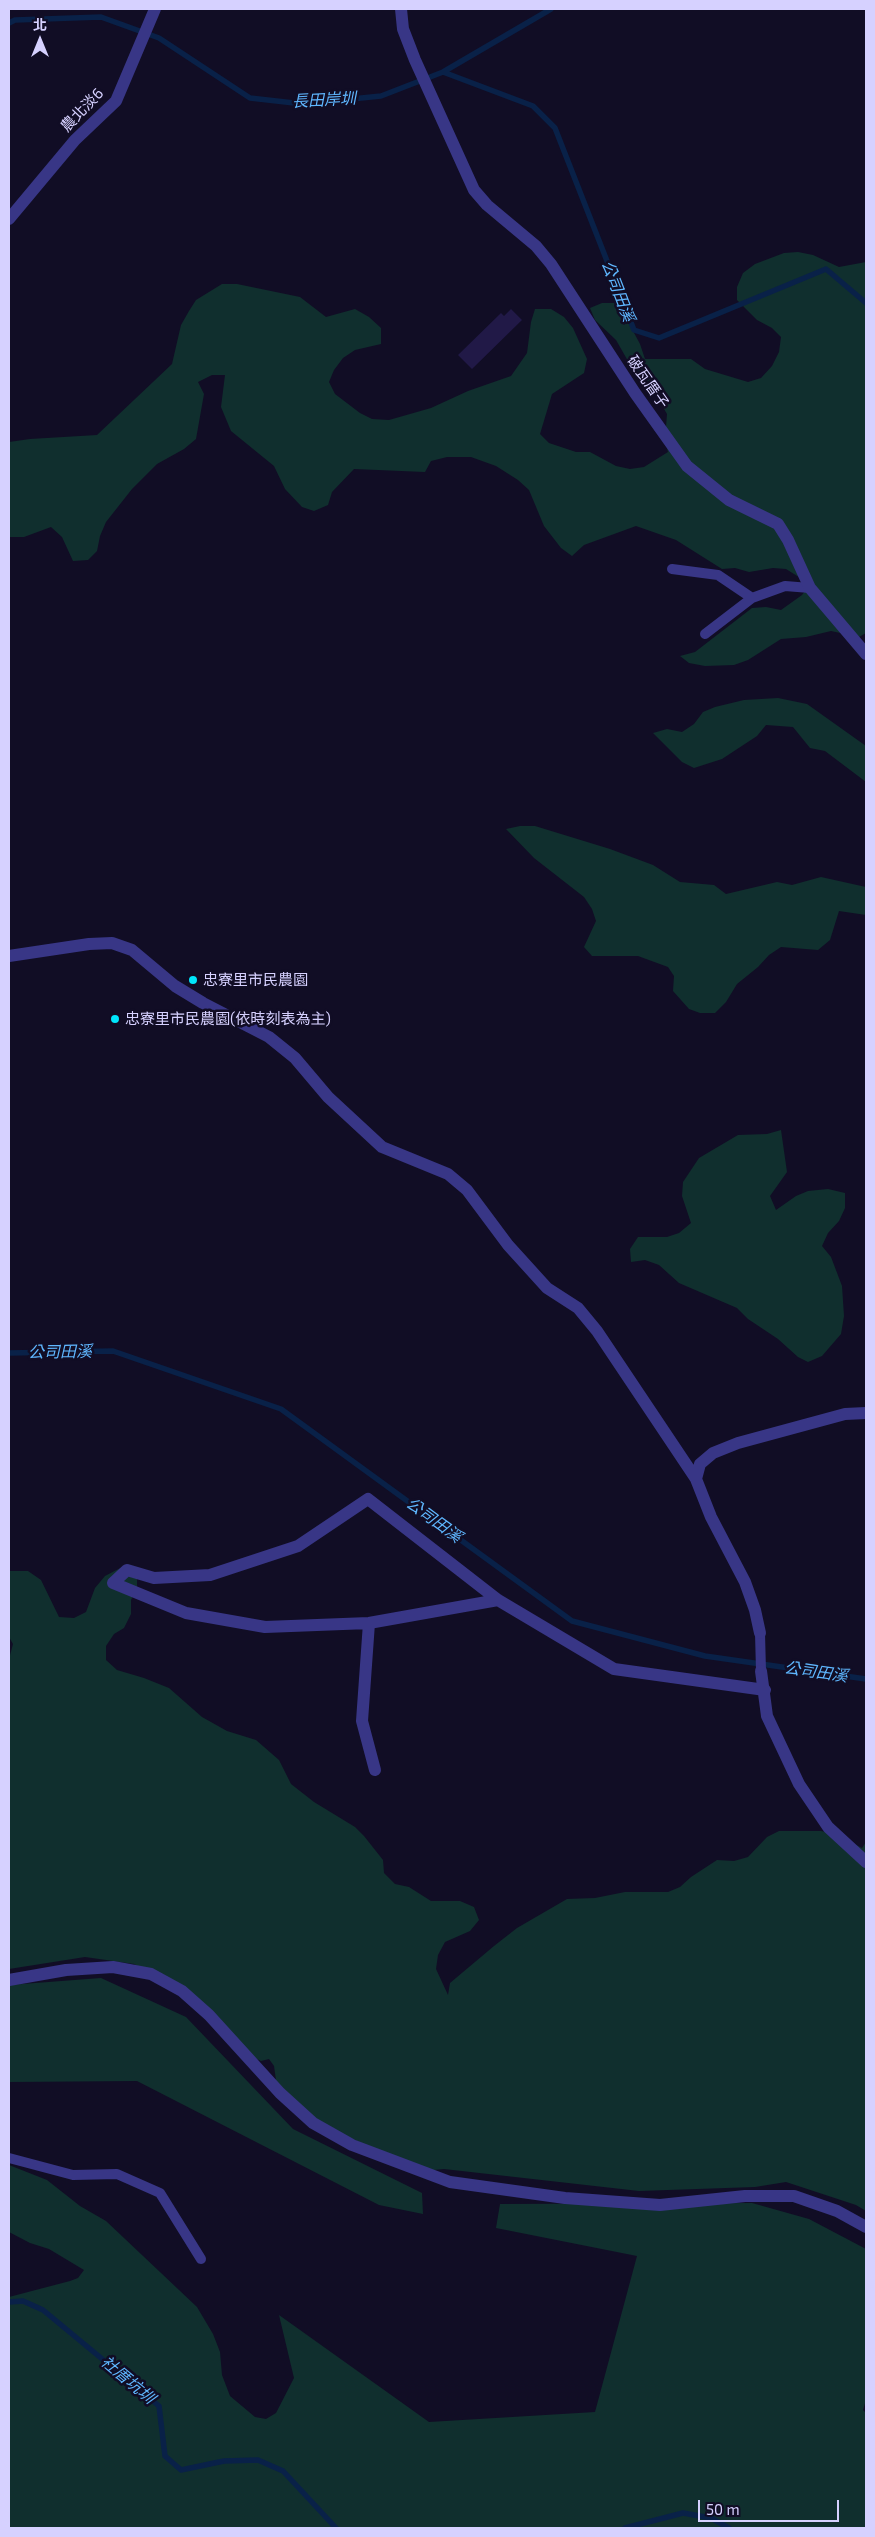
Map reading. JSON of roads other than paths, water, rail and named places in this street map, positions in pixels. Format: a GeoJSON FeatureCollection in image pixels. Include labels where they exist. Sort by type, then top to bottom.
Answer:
{"type":"FeatureCollection","features":[{"type":"Feature","properties":{"kind":"street","name":"農北淡6"},"geometry":{"type":"LineString","coordinates":[[9,219],[75,140],[116,101],[155,9]]}},
{"type":"Feature","properties":{"kind":"street","name":"破瓦厝子"},"geometry":{"type":"LineString","coordinates":[[401,9],[403,29],[415,60],[474,190],[487,205],[536,246],[551,264],[625,378],[687,466],[729,500],[778,524],[788,540],[810,588],[866,654]]}},
{"type":"Feature","properties":{"kind":"street"},"geometry":{"type":"LineString","coordinates":[[9,956],[89,944],[112,943],[132,950],[175,986],[203,1003],[269,1037],[295,1058],[328,1097],[382,1147],[448,1174],[467,1190],[508,1245],[547,1288],[578,1308],[597,1331],[696,1479],[711,1517],[745,1582],[756,1610],[760,1633]]}},
{"type":"Feature","properties":{"kind":"street"},"geometry":{"type":"LineString","coordinates":[[696,1479],[700,1464],[713,1453],[738,1443],[845,1414],[866,1413]]}},
{"type":"Feature","properties":{"kind":"street"},"geometry":{"type":"LineString","coordinates":[[498,1600],[369,1623],[265,1627],[186,1612],[113,1583],[127,1570],[154,1578],[210,1575],[298,1546],[368,1499],[498,1600],[614,1669],[765,1690]]}},
{"type":"Feature","properties":{"kind":"street"},"geometry":{"type":"LineString","coordinates":[[369,1623],[362,1721],[375,1770]]}},
{"type":"Feature","properties":{"kind":"street"},"geometry":{"type":"LineString","coordinates":[[761,1671],[767,1716],[799,1784],[828,1828],[866,1862]]}},
{"type":"Feature","properties":{"kind":"street"},"geometry":{"type":"LineString","coordinates":[[9,1980],[66,1970],[113,1967],[151,1974],[182,1991],[209,2015],[280,2093],[313,2123],[352,2145],[450,2182],[565,2198],[660,2205],[745,2196],[794,2196],[837,2211],[866,2227]]}},
{"type":"Feature","properties":{"kind":"lane"},"geometry":{"type":"LineString","coordinates":[[672,569],[718,575],[752,598]]}},
{"type":"Feature","properties":{"kind":"lane"},"geometry":{"type":"LineString","coordinates":[[705,634],[752,598],[785,586],[810,588]]}},
{"type":"Feature","properties":{"kind":"lane"},"geometry":{"type":"LineString","coordinates":[[760,1633],[761,1671]]}},
{"type":"Feature","properties":{"kind":"lane"},"geometry":{"type":"LineString","coordinates":[[9,2158],[73,2175],[116,2174],[160,2193],[201,2259]]}},
{"type":"Feature","properties":{"kind":"waterway","name":"長田岸圳"},"geometry":{"type":"LineString","coordinates":[[9,23],[15,20],[101,17],[159,38],[250,98],[303,104],[381,96],[443,72],[551,9]]}},
{"type":"Feature","properties":{"kind":"waterway","name":"公司田溪"},"geometry":{"type":"LineString","coordinates":[[443,72],[533,106],[555,128],[634,330],[659,338],[826,269],[866,303]]}},
{"type":"Feature","properties":{"kind":"waterway","name":"公司田溪"},"geometry":{"type":"LineString","coordinates":[[9,1353],[113,1351],[281,1409],[572,1621],[705,1656],[866,1679]]}},
{"type":"Feature","properties":{"kind":"waterway","name":"社厝坑圳"},"geometry":{"type":"LineString","coordinates":[[9,2302],[23,2301],[43,2310],[159,2406],[165,2456],[181,2470],[224,2461],[258,2460],[283,2471],[336,2528]]}},
{"type":"Feature","properties":{"kind":"waterway","name":"社厝坑圳"},"geometry":{"type":"LineString","coordinates":[[625,2528],[683,2513],[711,2518],[729,2528]]}},
{"type":"Feature","properties":{"kind":"place","name":"忠寮里市民農園"},"geometry":{"type":"Point","coordinates":[193,980]}},
{"type":"Feature","properties":{"kind":"place","name":"忠寮里市民農園(依時刻表為主)"},"geometry":{"type":"Point","coordinates":[115,1019]}}]}
